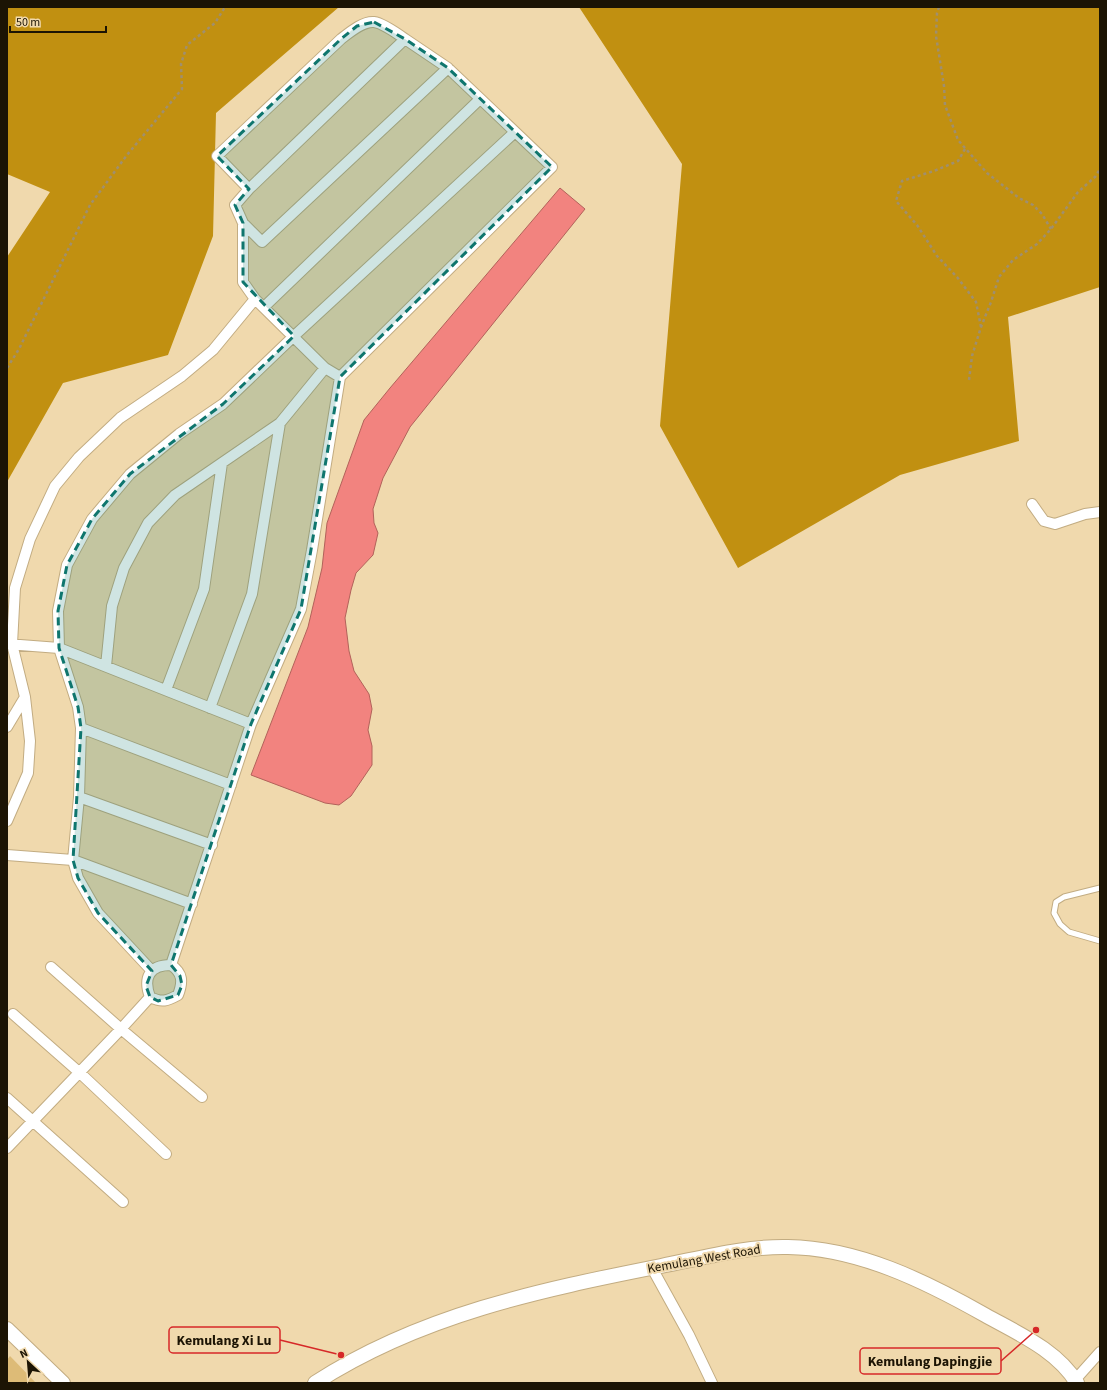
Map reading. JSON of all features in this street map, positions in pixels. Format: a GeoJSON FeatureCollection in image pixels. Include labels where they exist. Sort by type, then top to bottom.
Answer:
{"type":"FeatureCollection","features":[{"type":"Feature","properties":{"kind":"street"},"geometry":{"type":"LineString","coordinates":[[171,965],[251,724],[301,609],[340,377],[552,167],[448,68],[392,30],[374,22],[357,26],[341,39],[217,156],[249,189]]}},
{"type":"Feature","properties":{"kind":"street"},"geometry":{"type":"LineString","coordinates":[[405,39],[249,189],[235,205],[244,223],[262,242],[448,68]]}},
{"type":"Feature","properties":{"kind":"street"},"geometry":{"type":"LineString","coordinates":[[264,307],[480,99]]}},
{"type":"Feature","properties":{"kind":"street"},"geometry":{"type":"LineString","coordinates":[[152,971],[98,913],[78,878],[73,860],[79,797],[81,728],[78,707],[59,648],[58,610],[68,565],[92,519],[130,474],[179,434],[223,404],[294,336],[515,132]]}},
{"type":"Feature","properties":{"kind":"street"},"geometry":{"type":"LineString","coordinates":[[244,223],[243,282],[255,299],[325,368],[340,377]]}},
{"type":"Feature","properties":{"kind":"street"},"geometry":{"type":"LineString","coordinates":[[7,821],[28,774],[30,741],[25,697],[10,644],[15,588],[30,539],[55,486],[79,456],[120,418],[182,376],[213,350],[255,299]]}},
{"type":"Feature","properties":{"kind":"street"},"geometry":{"type":"LineString","coordinates":[[106,666],[112,606],[124,568],[148,523],[175,495],[280,424],[325,368]]}},
{"type":"Feature","properties":{"kind":"street"},"geometry":{"type":"LineString","coordinates":[[210,708],[252,594],[280,424]]}},
{"type":"Feature","properties":{"kind":"street"},"geometry":{"type":"LineString","coordinates":[[166,690],[204,589],[222,463]]}},
{"type":"Feature","properties":{"kind":"street"},"geometry":{"type":"LineString","coordinates":[[1032,504],[1044,521],[1055,524],[1085,514],[1100,512]]}},
{"type":"Feature","properties":{"kind":"street"},"geometry":{"type":"LineString","coordinates":[[10,644],[59,648],[251,724]]}},
{"type":"Feature","properties":{"kind":"street"},"geometry":{"type":"LineString","coordinates":[[7,727],[25,697]]}},
{"type":"Feature","properties":{"kind":"street"},"geometry":{"type":"LineString","coordinates":[[81,728],[232,785]]}},
{"type":"Feature","properties":{"kind":"street"},"geometry":{"type":"LineString","coordinates":[[79,797],[212,845]]}},
{"type":"Feature","properties":{"kind":"street"},"geometry":{"type":"LineString","coordinates":[[7,855],[73,860],[192,904]]}},
{"type":"Feature","properties":{"kind":"street"},"geometry":{"type":"LineString","coordinates":[[171,965],[178,970],[182,985],[178,995],[170,1000],[158,1001],[150,997],[146,986],[152,971],[156,967],[171,965]]}},
{"type":"Feature","properties":{"kind":"street"},"geometry":{"type":"LineString","coordinates":[[51,967],[202,1096]]}},
{"type":"Feature","properties":{"kind":"street"},"geometry":{"type":"LineString","coordinates":[[7,1148],[122,1029],[150,997]]}},
{"type":"Feature","properties":{"kind":"street"},"geometry":{"type":"LineString","coordinates":[[13,1014],[80,1073],[166,1154]]}},
{"type":"Feature","properties":{"kind":"street"},"geometry":{"type":"LineString","coordinates":[[7,1098],[123,1202]]}},
{"type":"Feature","properties":{"kind":"street","name":"Kemulang West Road"},"geometry":{"type":"LineString","coordinates":[[315,1383],[353,1360],[384,1344],[439,1321],[506,1302],[652,1268],[744,1250],[788,1247],[833,1252],[857,1258],[897,1271],[919,1281],[980,1312],[1029,1340],[1062,1364],[1076,1381]]}},
{"type":"Feature","properties":{"kind":"street"},"geometry":{"type":"LineString","coordinates":[[652,1268],[690,1335],[712,1383]]}},
{"type":"Feature","properties":{"kind":"street"},"geometry":{"type":"LineString","coordinates":[[8,1332],[62,1383]]}},
{"type":"Feature","properties":{"kind":"street"},"geometry":{"type":"LineString","coordinates":[[1076,1381],[1100,1352]]}},
{"type":"Feature","properties":{"kind":"lane"},"geometry":{"type":"LineString","coordinates":[[1100,888],[1064,897],[1056,902],[1054,913],[1060,924],[1070,932],[1100,941]]}},
{"type":"Feature","properties":{"kind":"path"},"geometry":{"type":"LineString","coordinates":[[7,368],[20,349],[90,205],[127,155],[182,89],[181,64],[187,45],[215,23],[225,7]]}},
{"type":"Feature","properties":{"kind":"path"},"geometry":{"type":"LineString","coordinates":[[939,7],[937,13],[936,36],[944,86],[945,105],[958,140],[987,173],[1004,188],[1033,205],[1042,214],[1051,229]]}},
{"type":"Feature","properties":{"kind":"path"},"geometry":{"type":"LineString","coordinates":[[965,149],[958,161],[934,171],[902,181],[896,201],[917,225],[937,256],[957,277],[976,302],[981,327]]}},
{"type":"Feature","properties":{"kind":"path"},"geometry":{"type":"LineString","coordinates":[[969,380],[972,356],[981,327],[992,302],[999,277],[1013,260],[1037,244],[1051,229],[1078,192],[1095,177],[1100,169]]}},
{"type":"Feature","properties":{"kind":"highlighted area"},"geometry":{"type":"Polygon","coordinates":[[[374,22],[405,39],[448,68],[552,167],[340,377],[301,609],[251,724],[171,965],[180,976],[182,985],[178,995],[158,1001],[150,997],[146,986],[152,971],[98,913],[78,878],[73,860],[81,728],[78,707],[59,648],[58,611],[67,565],[92,519],[130,474],[223,404],[294,336],[243,282],[243,223],[235,205],[249,189],[217,156],[341,39],[357,26],[374,22]]]}},
{"type":"Feature","properties":{"kind":"shaded area"},"geometry":{"type":"Polygon","coordinates":[[[7,7],[339,7],[216,113],[213,236],[168,355],[63,383],[7,482],[7,257],[50,192],[7,174],[7,7]]]}},
{"type":"Feature","properties":{"kind":"shaded area"},"geometry":{"type":"Polygon","coordinates":[[[579,7],[1100,7],[1100,287],[1008,317],[1019,441],[900,475],[738,568],[660,426],[682,164],[579,7]]]}},
{"type":"Feature","properties":{"kind":"shaded area"},"geometry":{"type":"Polygon","coordinates":[[[560,188],[585,209],[410,427],[383,478],[373,509],[374,523],[378,533],[373,555],[356,573],[345,618],[349,651],[354,671],[369,694],[372,709],[368,730],[372,746],[372,765],[351,796],[339,805],[325,803],[251,775],[308,627],[322,568],[327,523],[364,420],[560,188]]]}},
{"type":"Feature","properties":{"kind":"shaded area"},"geometry":{"type":"Polygon","coordinates":[[[10,1356],[36,1383],[7,1383],[7,1360],[10,1356]]]}},
{"type":"Feature","properties":{"kind":"place","name":"Kemulang Dapingjie"},"geometry":{"type":"Point","coordinates":[1036,1330]}},
{"type":"Feature","properties":{"kind":"place","name":"Kemulang Xi Lu"},"geometry":{"type":"Point","coordinates":[341,1355]}}]}
